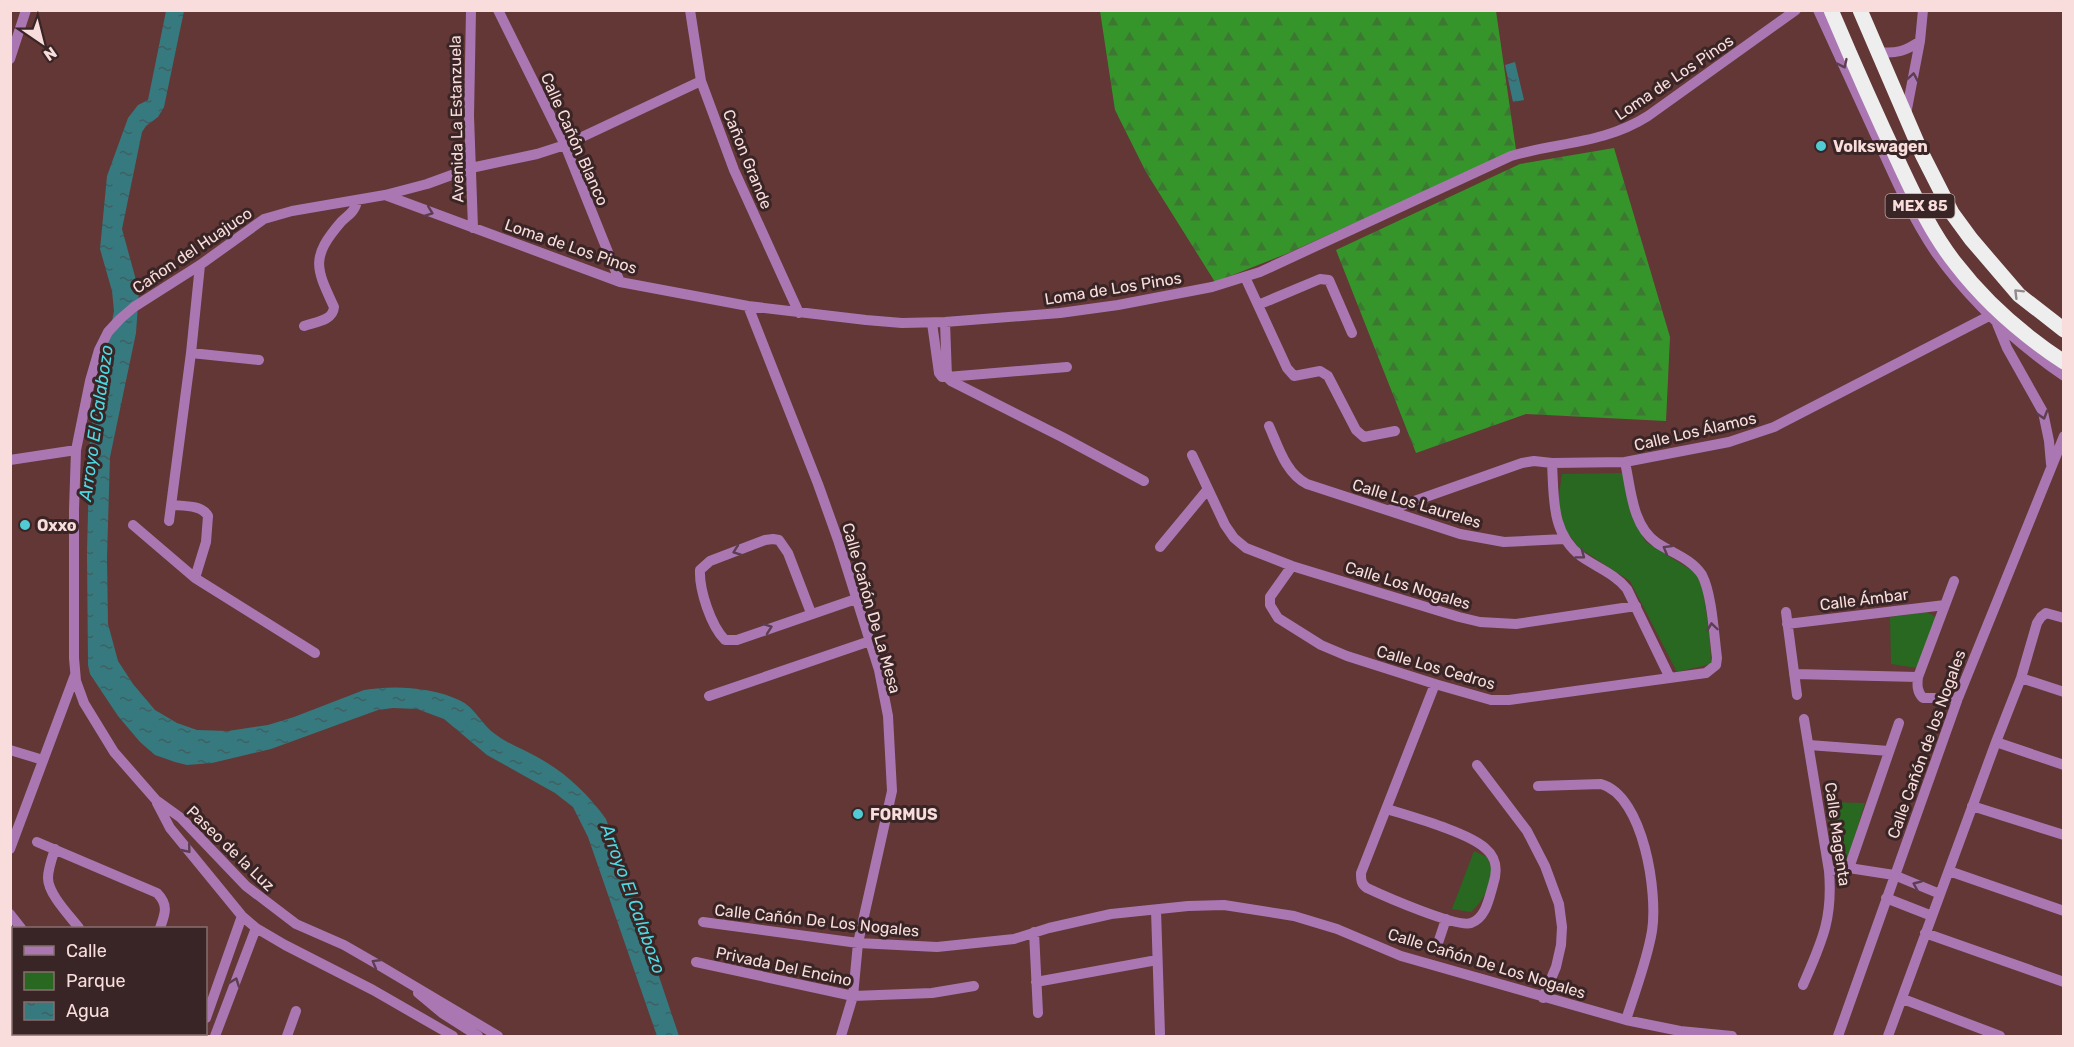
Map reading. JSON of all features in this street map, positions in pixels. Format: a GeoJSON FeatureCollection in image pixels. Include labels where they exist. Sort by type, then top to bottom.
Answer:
{"type":"FeatureCollection","features":[{"type":"Feature","properties":{"kind":"highway","name":"MEX 85"},"geometry":{"type":"LineString","coordinates":[[1830,10],[1912,190],[1943,246],[1956,265],[1997,311],[2036,344],[2064,362]]}},
{"type":"Feature","properties":{"kind":"highway","name":"MEX 85"},"geometry":{"type":"LineString","coordinates":[[1860,10],[1939,190],[1952,213],[2019,295],[2064,330]]}},
{"type":"Feature","properties":{"kind":"street"},"geometry":{"type":"LineString","coordinates":[[10,59],[14,37],[26,10]]}},
{"type":"Feature","properties":{"kind":"street","name":"Avenida La Estanzuela"},"geometry":{"type":"LineString","coordinates":[[471,10],[469,116],[473,228]]}},
{"type":"Feature","properties":{"kind":"street","name":"Calle Cañón Blanco"},"geometry":{"type":"LineString","coordinates":[[498,10],[565,145],[620,282]]}},
{"type":"Feature","properties":{"kind":"street","name":"Cañon Grande"},"geometry":{"type":"LineString","coordinates":[[690,10],[701,81],[734,170],[799,313]]}},
{"type":"Feature","properties":{"kind":"street","name":"Loma de Los Pinos"},"geometry":{"type":"LineString","coordinates":[[385,195],[620,282],[748,306],[866,321],[932,323],[1060,314],[1212,287],[1245,277],[1511,156],[1599,138],[1632,127],[1796,10]]}},
{"type":"Feature","properties":{"kind":"street"},"geometry":{"type":"LineString","coordinates":[[1818,10],[1902,194],[1936,253],[1992,318],[2036,356],[2064,376]]}},
{"type":"Feature","properties":{"kind":"street"},"geometry":{"type":"LineString","coordinates":[[1906,114],[1920,41],[1923,10]]}},
{"type":"Feature","properties":{"kind":"street"},"geometry":{"type":"LineString","coordinates":[[1879,52],[1903,52],[1920,41]]}},
{"type":"Feature","properties":{"kind":"street","name":"Cañon del Huajuco"},"geometry":{"type":"LineString","coordinates":[[75,673],[73,568],[76,450],[95,363],[108,332],[134,307],[200,266],[264,219],[292,211],[385,195],[428,184],[471,168],[537,154],[565,145],[701,81]]}},
{"type":"Feature","properties":{"kind":"street"},"geometry":{"type":"LineString","coordinates":[[304,326],[329,318],[333,313],[334,307],[319,274],[318,261],[321,251],[356,207],[357,200]]}},
{"type":"Feature","properties":{"kind":"street"},"geometry":{"type":"LineString","coordinates":[[169,521],[200,266]]}},
{"type":"Feature","properties":{"kind":"street"},"geometry":{"type":"LineString","coordinates":[[1245,277],[1287,368],[1293,376],[1320,371],[1328,376],[1356,430],[1364,437],[1395,431]]}},
{"type":"Feature","properties":{"kind":"street"},"geometry":{"type":"LineString","coordinates":[[1258,305],[1320,279],[1329,280],[1352,333]]}},
{"type":"Feature","properties":{"kind":"street","name":"Calle Cañón De La Mesa"},"geometry":{"type":"LineString","coordinates":[[748,306],[818,484],[879,670],[888,716],[892,791],[858,943],[852,996],[841,1036]]}},
{"type":"Feature","properties":{"kind":"street","name":"Calle Cañón de los Nogales"},"geometry":{"type":"LineString","coordinates":[[1992,318],[2043,412],[2051,464]]}},
{"type":"Feature","properties":{"kind":"street","name":"Calle Los Álamos"},"geometry":{"type":"LineString","coordinates":[[1389,510],[1522,463],[1625,462],[1730,442],[1774,427],[1992,318]]}},
{"type":"Feature","properties":{"kind":"street"},"geometry":{"type":"LineString","coordinates":[[945,322],[948,377],[951,381],[1062,436],[1144,481]]}},
{"type":"Feature","properties":{"kind":"street"},"geometry":{"type":"LineString","coordinates":[[932,323],[939,373],[942,377],[1067,367]]}},
{"type":"Feature","properties":{"kind":"street"},"geometry":{"type":"LineString","coordinates":[[191,353],[259,360]]}},
{"type":"Feature","properties":{"kind":"street"},"geometry":{"type":"LineString","coordinates":[[2020,371],[2036,356]]}},
{"type":"Feature","properties":{"kind":"street","name":"Calle Los Laureles"},"geometry":{"type":"LineString","coordinates":[[1269,426],[1289,469],[1300,481],[1314,487],[1484,540],[1504,542],[1564,539]]}},
{"type":"Feature","properties":{"kind":"street","name":"Calle Cañón de los Nogales"},"geometry":{"type":"LineString","coordinates":[[1838,1036],[1958,698],[2064,436]]}},
{"type":"Feature","properties":{"kind":"street"},"geometry":{"type":"LineString","coordinates":[[10,460],[76,450]]}},
{"type":"Feature","properties":{"kind":"street","name":"Calle Los Nogales"},"geometry":{"type":"LineString","coordinates":[[1192,455],[1225,525],[1234,538],[1246,548],[1292,566],[1459,617],[1489,623],[1516,624],[1636,606]]}},
{"type":"Feature","properties":{"kind":"street","name":"Calle Los Cedros"},"geometry":{"type":"LineString","coordinates":[[1292,566],[1270,597],[1272,612],[1278,618],[1321,645],[1347,656],[1491,700],[1509,700],[1706,673],[1716,665],[1717,658],[1707,588],[1702,576],[1690,563],[1647,535],[1636,514],[1625,462]]}},
{"type":"Feature","properties":{"kind":"street"},"geometry":{"type":"LineString","coordinates":[[1552,463],[1555,515],[1564,539],[1583,557],[1619,580],[1636,606],[1670,678]]}},
{"type":"Feature","properties":{"kind":"street"},"geometry":{"type":"LineString","coordinates":[[1160,547],[1208,489]]}},
{"type":"Feature","properties":{"kind":"street"},"geometry":{"type":"LineString","coordinates":[[172,505],[201,508],[208,516],[206,542],[195,578]]}},
{"type":"Feature","properties":{"kind":"street"},"geometry":{"type":"LineString","coordinates":[[133,525],[195,578],[315,653]]}},
{"type":"Feature","properties":{"kind":"street"},"geometry":{"type":"LineString","coordinates":[[811,613],[788,554],[779,540],[765,540],[710,561],[700,570],[700,585],[714,627],[726,640],[737,640],[856,598]]}},
{"type":"Feature","properties":{"kind":"street"},"geometry":{"type":"LineString","coordinates":[[1954,581],[1918,677],[1918,689],[1922,697],[1958,698]]}},
{"type":"Feature","properties":{"kind":"street","name":"Calle Ámbar"},"geometry":{"type":"LineString","coordinates":[[1787,624],[1945,605]]}},
{"type":"Feature","properties":{"kind":"street"},"geometry":{"type":"LineString","coordinates":[[1786,612],[1797,695]]}},
{"type":"Feature","properties":{"kind":"street"},"geometry":{"type":"LineString","coordinates":[[1888,1036],[1972,806],[2022,678],[2037,623],[2041,617],[2050,613],[2064,618]]}},
{"type":"Feature","properties":{"kind":"street"},"geometry":{"type":"LineString","coordinates":[[709,696],[870,642]]}},
{"type":"Feature","properties":{"kind":"street"},"geometry":{"type":"LineString","coordinates":[[10,849],[13,830],[43,760],[75,673]]}},
{"type":"Feature","properties":{"kind":"street"},"geometry":{"type":"LineString","coordinates":[[75,673],[84,704],[94,723],[114,752],[156,800]]}},
{"type":"Feature","properties":{"kind":"street"},"geometry":{"type":"LineString","coordinates":[[1794,674],[1918,677]]}},
{"type":"Feature","properties":{"kind":"street"},"geometry":{"type":"LineString","coordinates":[[2022,678],[2064,692]]}},
{"type":"Feature","properties":{"kind":"street"},"geometry":{"type":"LineString","coordinates":[[1387,808],[1475,840],[1493,856],[1496,874],[1484,912],[1471,923],[1462,924],[1446,919],[1376,892],[1362,883],[1361,873],[1435,684]]}},
{"type":"Feature","properties":{"kind":"street","name":"Calle Magenta"},"geometry":{"type":"LineString","coordinates":[[1803,984],[1820,946],[1828,920],[1831,895],[1830,871],[1804,719]]}},
{"type":"Feature","properties":{"kind":"street"},"geometry":{"type":"LineString","coordinates":[[1849,868],[1899,723]]}},
{"type":"Feature","properties":{"kind":"street"},"geometry":{"type":"LineString","coordinates":[[1996,742],[2064,765]]}},
{"type":"Feature","properties":{"kind":"street"},"geometry":{"type":"LineString","coordinates":[[1809,745],[1889,751]]}},
{"type":"Feature","properties":{"kind":"street"},"geometry":{"type":"LineString","coordinates":[[10,750],[43,760]]}},
{"type":"Feature","properties":{"kind":"street"},"geometry":{"type":"LineString","coordinates":[[1477,765],[1527,831],[1545,866],[1558,904],[1562,927],[1561,945],[1556,968],[1543,998]]}},
{"type":"Feature","properties":{"kind":"street"},"geometry":{"type":"LineString","coordinates":[[1538,786],[1601,784],[1610,786],[1626,803],[1637,825],[1647,860],[1654,900],[1652,931],[1626,1020]]}},
{"type":"Feature","properties":{"kind":"street","name":"Paseo de la Luz"},"geometry":{"type":"LineString","coordinates":[[156,800],[170,828],[242,916],[256,928],[373,990],[453,1036]]}},
{"type":"Feature","properties":{"kind":"street","name":"Paseo de la Luz"},"geometry":{"type":"LineString","coordinates":[[156,800],[181,818],[246,886],[280,913],[296,924],[344,945],[498,1036]]}},
{"type":"Feature","properties":{"kind":"street"},"geometry":{"type":"LineString","coordinates":[[1972,806],[2064,835]]}},
{"type":"Feature","properties":{"kind":"street"},"geometry":{"type":"LineString","coordinates":[[37,842],[157,893],[166,905],[160,927]]}},
{"type":"Feature","properties":{"kind":"street"},"geometry":{"type":"LineString","coordinates":[[55,849],[48,883],[78,927]]}},
{"type":"Feature","properties":{"kind":"street"},"geometry":{"type":"LineString","coordinates":[[1830,871],[1849,868],[1894,875],[1940,894]]}},
{"type":"Feature","properties":{"kind":"street"},"geometry":{"type":"LineString","coordinates":[[1949,871],[2064,911]]}},
{"type":"Feature","properties":{"kind":"street"},"geometry":{"type":"LineString","coordinates":[[1886,898],[1932,916]]}},
{"type":"Feature","properties":{"kind":"street","name":"Calle Cañón De Los Nogales"},"geometry":{"type":"LineString","coordinates":[[703,922],[858,943],[937,947],[1014,939],[1034,932],[1111,915],[1188,906],[1224,905],[1294,916],[1337,928],[1401,956],[1626,1020],[1680,1031],[1724,1036]]}},
{"type":"Feature","properties":{"kind":"street"},"geometry":{"type":"LineString","coordinates":[[1155,910],[1160,1034]]}},
{"type":"Feature","properties":{"kind":"street"},"geometry":{"type":"LineString","coordinates":[[10,914],[20,927]]}},
{"type":"Feature","properties":{"kind":"street"},"geometry":{"type":"LineString","coordinates":[[207,1015],[242,916]]}},
{"type":"Feature","properties":{"kind":"street"},"geometry":{"type":"LineString","coordinates":[[1438,943],[1446,919]]}},
{"type":"Feature","properties":{"kind":"street"},"geometry":{"type":"LineString","coordinates":[[215,1036],[256,928]]}},
{"type":"Feature","properties":{"kind":"street"},"geometry":{"type":"LineString","coordinates":[[1034,932],[1038,1013]]}},
{"type":"Feature","properties":{"kind":"street"},"geometry":{"type":"LineString","coordinates":[[1925,933],[2064,982]]}},
{"type":"Feature","properties":{"kind":"street"},"geometry":{"type":"LineString","coordinates":[[231,946],[246,955]]}},
{"type":"Feature","properties":{"kind":"street"},"geometry":{"type":"LineString","coordinates":[[1036,982],[1157,960]]}},
{"type":"Feature","properties":{"kind":"street","name":"Privada Del Encino"},"geometry":{"type":"LineString","coordinates":[[696,962],[852,996],[932,993],[974,986]]}},
{"type":"Feature","properties":{"kind":"street"},"geometry":{"type":"LineString","coordinates":[[409,983],[428,1002],[478,1036]]}},
{"type":"Feature","properties":{"kind":"street"},"geometry":{"type":"LineString","coordinates":[[1903,999],[2000,1036]]}},
{"type":"Feature","properties":{"kind":"street"},"geometry":{"type":"LineString","coordinates":[[287,1036],[296,1011]]}},
{"type":"Feature","properties":{"kind":"green space"},"geometry":{"type":"Polygon","coordinates":[[[1100,11],[1496,11],[1516,150],[1286,254],[1215,282],[1146,172],[1115,110],[1100,11]]]}},
{"type":"Feature","properties":{"kind":"green space"},"geometry":{"type":"Polygon","coordinates":[[[1614,148],[1670,337],[1666,421],[1526,414],[1416,453],[1336,250],[1520,164],[1614,148]]]}},
{"type":"Feature","properties":{"kind":"green space"},"geometry":{"type":"Polygon","coordinates":[[[1623,473],[1631,515],[1646,542],[1696,573],[1703,590],[1710,637],[1711,664],[1677,672],[1630,581],[1579,548],[1564,528],[1558,502],[1562,474],[1623,473]]]}},
{"type":"Feature","properties":{"kind":"green space"},"geometry":{"type":"Polygon","coordinates":[[[1927,612],[1937,618],[1917,668],[1891,664],[1890,617],[1927,612]]]}},
{"type":"Feature","properties":{"kind":"green space"},"geometry":{"type":"Polygon","coordinates":[[[1825,802],[1865,803],[1847,861],[1837,862],[1825,802]]]}},
{"type":"Feature","properties":{"kind":"green space"},"geometry":{"type":"Polygon","coordinates":[[[1474,851],[1487,857],[1494,872],[1490,883],[1483,898],[1471,912],[1452,909],[1474,851]]]}},
{"type":"Feature","properties":{"kind":"water","name":"Arroyo El Calabozo"},"geometry":{"type":"Polygon","coordinates":[[[166,11],[184,11],[164,107],[158,117],[142,132],[122,229],[139,291],[136,333],[110,457],[107,557],[108,624],[118,661],[133,684],[155,710],[177,723],[197,730],[228,731],[268,725],[364,690],[376,688],[437,692],[465,703],[495,734],[534,755],[567,777],[592,801],[606,819],[679,1036],[657,1036],[588,837],[573,807],[555,793],[487,755],[444,719],[417,709],[378,710],[271,749],[212,763],[187,765],[155,755],[140,742],[118,716],[90,674],[87,553],[90,432],[114,311],[112,291],[100,249],[107,176],[128,118],[138,105],[148,100],[166,11]]]}},
{"type":"Feature","properties":{"kind":"water"},"geometry":{"type":"Polygon","coordinates":[[[1515,62],[1524,100],[1513,102],[1505,65],[1515,62]]]}},
{"type":"Feature","properties":{"kind":"place","name":"Volkswagen"},"geometry":{"type":"Point","coordinates":[1821,146]}},
{"type":"Feature","properties":{"kind":"place","name":"Oxxo"},"geometry":{"type":"Point","coordinates":[25,525]}},
{"type":"Feature","properties":{"kind":"place","name":"FORMUS"},"geometry":{"type":"Point","coordinates":[858,814]}}]}
